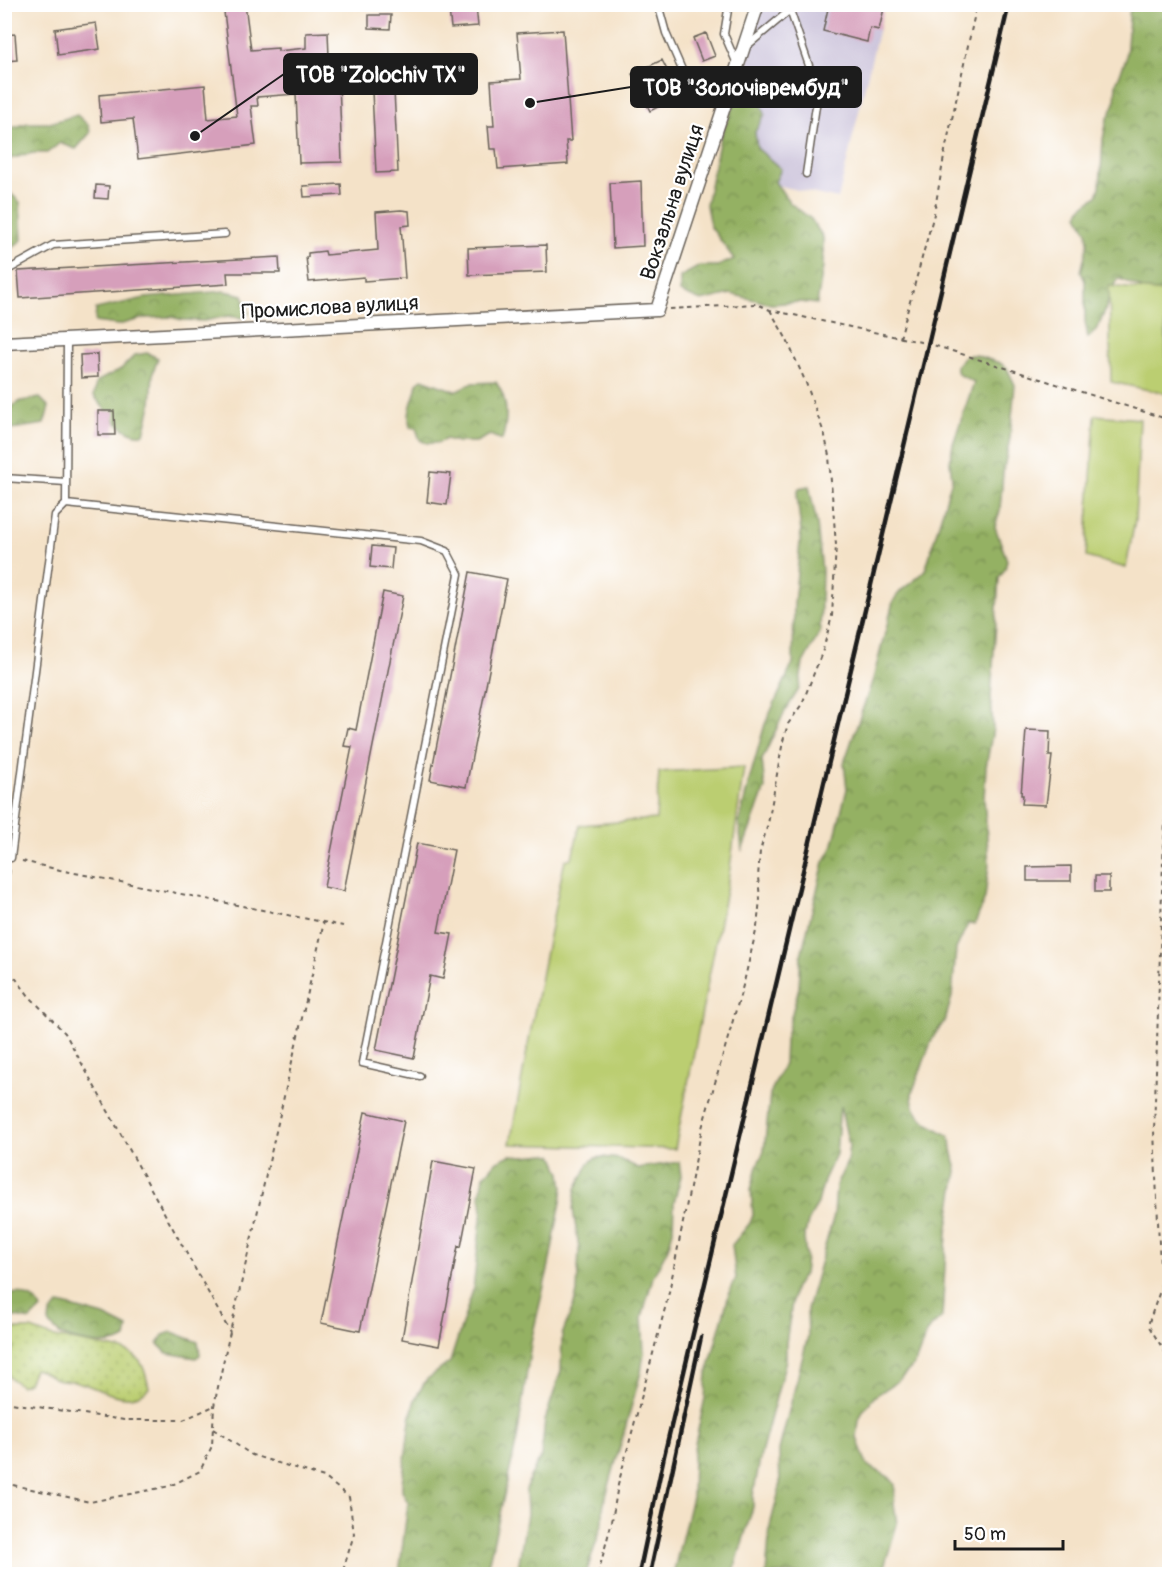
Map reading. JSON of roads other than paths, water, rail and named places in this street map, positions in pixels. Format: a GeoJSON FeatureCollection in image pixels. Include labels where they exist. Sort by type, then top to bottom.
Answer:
{"type":"FeatureCollection","features":[{"type":"Feature","properties":{"kind":"street","name":"Вокзальна вулиця"},"geometry":{"type":"LineString","coordinates":[[657,310],[758,4]]}},
{"type":"Feature","properties":{"kind":"street","name":"Промислова вулиця"},"geometry":{"type":"LineString","coordinates":[[4,344],[657,310]]}},
{"type":"Feature","properties":{"kind":"lane"},"geometry":{"type":"LineString","coordinates":[[658,4],[666,33],[686,79],[726,100]]}},
{"type":"Feature","properties":{"kind":"lane"},"geometry":{"type":"LineString","coordinates":[[729,4],[724,34],[738,66]]}},
{"type":"Feature","properties":{"kind":"lane"},"geometry":{"type":"LineString","coordinates":[[744,49],[791,7],[818,92],[806,174]]}},
{"type":"Feature","properties":{"kind":"lane"},"geometry":{"type":"LineString","coordinates":[[4,272],[53,245],[225,234]]}},
{"type":"Feature","properties":{"kind":"lane"},"geometry":{"type":"LineString","coordinates":[[11,858],[55,515],[66,504],[67,340]]}},
{"type":"Feature","properties":{"kind":"lane"},"geometry":{"type":"LineString","coordinates":[[4,478],[66,482]]}},
{"type":"Feature","properties":{"kind":"lane"},"geometry":{"type":"LineString","coordinates":[[66,504],[421,541],[447,551],[459,574],[362,1063],[420,1076]]}},
{"type":"Feature","properties":{"kind":"railway"},"geometry":{"type":"LineString","coordinates":[[639,1574],[664,1456],[1009,4]]}},
{"type":"Feature","properties":{"kind":"railway"},"geometry":{"type":"LineString","coordinates":[[650,1574],[701,1337]]}},
{"type":"Feature","properties":{"kind":"place","name":"ТОВ \"Золочіврембуд\""},"geometry":{"type":"Point","coordinates":[530,103]}},
{"type":"Feature","properties":{"kind":"place","name":"ТОВ \"Zolochiv TX\""},"geometry":{"type":"Point","coordinates":[195,136]}}]}
